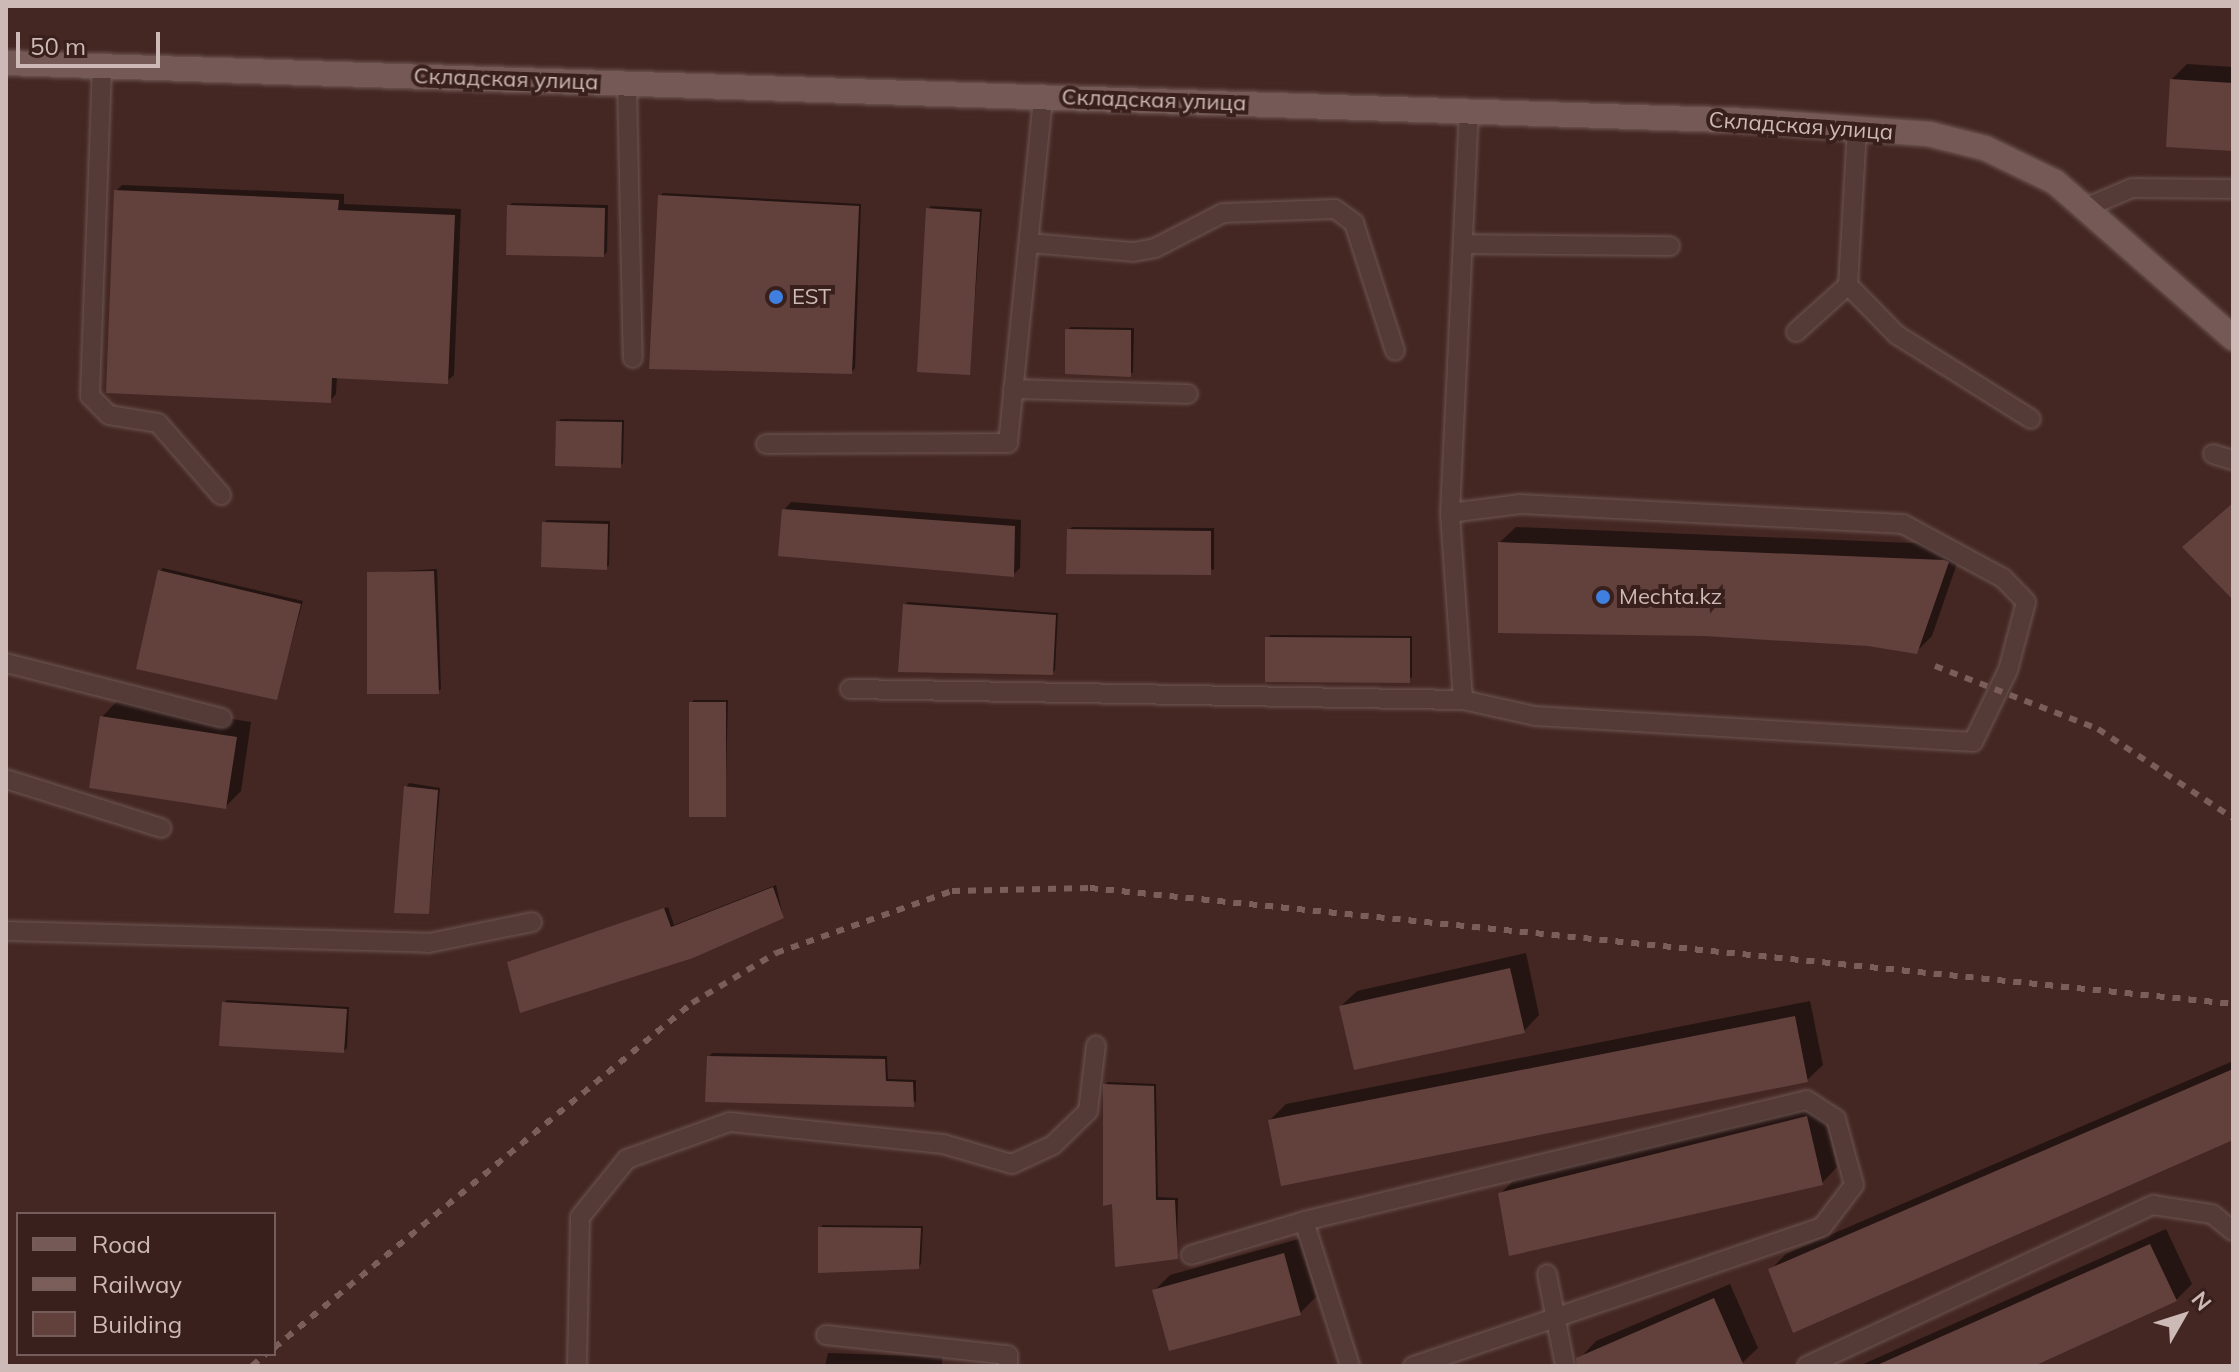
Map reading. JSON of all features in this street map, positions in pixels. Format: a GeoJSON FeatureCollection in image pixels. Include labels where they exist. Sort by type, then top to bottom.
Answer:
{"type":"FeatureCollection","features":[{"type":"Feature","properties":{"kind":"main road","name":"Складская улица"},"geometry":{"type":"LineString","coordinates":[[6,63],[1043,96],[1929,134],[1985,148],[2055,182],[2233,338]]}},
{"type":"Feature","properties":{"kind":"lane"},"geometry":{"type":"LineString","coordinates":[[102,66],[90,396],[109,415],[158,423],[221,495]]}},
{"type":"Feature","properties":{"kind":"lane"},"geometry":{"type":"LineString","coordinates":[[627,83],[633,358]]}},
{"type":"Feature","properties":{"kind":"lane"},"geometry":{"type":"LineString","coordinates":[[766,444],[1008,443],[1043,96]]}},
{"type":"Feature","properties":{"kind":"lane"},"geometry":{"type":"LineString","coordinates":[[1463,700],[1450,513],[1466,244],[1469,112]]}},
{"type":"Feature","properties":{"kind":"lane"},"geometry":{"type":"LineString","coordinates":[[1796,332],[1848,285],[1857,129]]}},
{"type":"Feature","properties":{"kind":"lane"},"geometry":{"type":"LineString","coordinates":[[2087,207],[2132,188],[2233,189]]}},
{"type":"Feature","properties":{"kind":"lane"},"geometry":{"type":"LineString","coordinates":[[1029,243],[1133,252],[1155,248],[1223,213],[1335,209],[1354,223],[1395,351]]}},
{"type":"Feature","properties":{"kind":"lane"},"geometry":{"type":"LineString","coordinates":[[1466,244],[1670,246]]}},
{"type":"Feature","properties":{"kind":"lane"},"geometry":{"type":"LineString","coordinates":[[1848,285],[1897,335],[2031,419]]}},
{"type":"Feature","properties":{"kind":"lane"},"geometry":{"type":"LineString","coordinates":[[1013,389],[1188,394]]}},
{"type":"Feature","properties":{"kind":"lane"},"geometry":{"type":"LineString","coordinates":[[2213,454],[2233,460]]}},
{"type":"Feature","properties":{"kind":"lane"},"geometry":{"type":"LineString","coordinates":[[850,689],[1463,700],[1535,716],[1973,742],[2008,670],[2026,602],[2003,578],[1903,524],[1520,504],[1450,513]]}},
{"type":"Feature","properties":{"kind":"lane"},"geometry":{"type":"LineString","coordinates":[[6,663],[222,718]]}},
{"type":"Feature","properties":{"kind":"lane"},"geometry":{"type":"LineString","coordinates":[[6,779],[161,828]]}},
{"type":"Feature","properties":{"kind":"lane"},"geometry":{"type":"LineString","coordinates":[[6,931],[429,943],[532,922]]}},
{"type":"Feature","properties":{"kind":"lane"},"geometry":{"type":"LineString","coordinates":[[577,1366],[580,1217],[627,1159],[730,1122],[943,1144],[1012,1164],[1053,1145],[1088,1111],[1096,1045]]}},
{"type":"Feature","properties":{"kind":"lane"},"geometry":{"type":"LineString","coordinates":[[1191,1255],[1304,1221],[1807,1100],[1836,1119],[1854,1185],[1822,1227],[1556,1321],[1413,1366]]}},
{"type":"Feature","properties":{"kind":"lane"},"geometry":{"type":"LineString","coordinates":[[1807,1366],[2153,1205],[2212,1214],[2233,1231]]}},
{"type":"Feature","properties":{"kind":"lane"},"geometry":{"type":"LineString","coordinates":[[1304,1221],[1350,1366]]}},
{"type":"Feature","properties":{"kind":"lane"},"geometry":{"type":"LineString","coordinates":[[1547,1274],[1565,1366]]}},
{"type":"Feature","properties":{"kind":"lane"},"geometry":{"type":"LineString","coordinates":[[826,1335],[1008,1355],[1008,1366]]}},
{"type":"Feature","properties":{"kind":"building"},"geometry":{"type":"Polygon","coordinates":[[[2170,79],[2233,83],[2233,151],[2166,147],[2170,79]]]}},
{"type":"Feature","properties":{"kind":"building"},"geometry":{"type":"Polygon","coordinates":[[[114,190],[339,200],[338,210],[455,215],[448,384],[332,378],[331,403],[106,393],[114,190]]]}},
{"type":"Feature","properties":{"kind":"building"},"geometry":{"type":"Polygon","coordinates":[[[658,195],[859,206],[852,374],[649,369],[658,195]]]}},
{"type":"Feature","properties":{"kind":"building"},"geometry":{"type":"Polygon","coordinates":[[[507,205],[605,208],[604,257],[506,255],[507,205]]]}},
{"type":"Feature","properties":{"kind":"building"},"geometry":{"type":"Polygon","coordinates":[[[926,208],[980,212],[970,375],[917,372],[926,208]]]}},
{"type":"Feature","properties":{"kind":"building"},"geometry":{"type":"Polygon","coordinates":[[[1065,329],[1131,330],[1131,377],[1065,374],[1065,329]]]}},
{"type":"Feature","properties":{"kind":"building"},"geometry":{"type":"Polygon","coordinates":[[[556,421],[622,422],[621,468],[555,466],[556,421]]]}},
{"type":"Feature","properties":{"kind":"building"},"geometry":{"type":"Polygon","coordinates":[[[2233,503],[2233,600],[2182,547],[2233,503]]]}},
{"type":"Feature","properties":{"kind":"building"},"geometry":{"type":"Polygon","coordinates":[[[782,509],[1015,526],[1014,577],[778,556],[782,509]]]}},
{"type":"Feature","properties":{"kind":"building"},"geometry":{"type":"Polygon","coordinates":[[[542,522],[608,524],[607,570],[541,567],[542,522]]]}},
{"type":"Feature","properties":{"kind":"building"},"geometry":{"type":"Polygon","coordinates":[[[1067,529],[1211,531],[1211,575],[1066,574],[1067,529]]]}},
{"type":"Feature","properties":{"kind":"building"},"geometry":{"type":"Polygon","coordinates":[[[1498,542],[1949,562],[1917,654],[1868,646],[1704,636],[1498,633],[1498,542]]]}},
{"type":"Feature","properties":{"kind":"building"},"geometry":{"type":"Polygon","coordinates":[[[158,570],[301,604],[277,700],[136,669],[158,570]]]}},
{"type":"Feature","properties":{"kind":"building"},"geometry":{"type":"Polygon","coordinates":[[[434,571],[439,694],[367,694],[367,572],[434,571]]]}},
{"type":"Feature","properties":{"kind":"building"},"geometry":{"type":"Polygon","coordinates":[[[903,604],[1056,615],[1053,675],[898,672],[903,604]]]}},
{"type":"Feature","properties":{"kind":"building"},"geometry":{"type":"Polygon","coordinates":[[[1265,637],[1410,638],[1410,683],[1265,682],[1265,637]]]}},
{"type":"Feature","properties":{"kind":"building"},"geometry":{"type":"Polygon","coordinates":[[[689,702],[726,702],[726,817],[689,817],[689,702]]]}},
{"type":"Feature","properties":{"kind":"building"},"geometry":{"type":"Polygon","coordinates":[[[100,716],[237,737],[226,809],[89,788],[100,716]]]}},
{"type":"Feature","properties":{"kind":"building"},"geometry":{"type":"Polygon","coordinates":[[[404,786],[438,790],[429,914],[394,913],[404,786]]]}},
{"type":"Feature","properties":{"kind":"building"},"geometry":{"type":"Polygon","coordinates":[[[773,887],[784,918],[693,958],[520,1013],[507,962],[664,908],[671,927],[773,887]]]}},
{"type":"Feature","properties":{"kind":"building"},"geometry":{"type":"Polygon","coordinates":[[[1510,968],[1525,1033],[1354,1070],[1339,1006],[1510,968]]]}},
{"type":"Feature","properties":{"kind":"building"},"geometry":{"type":"Polygon","coordinates":[[[222,1002],[347,1009],[344,1053],[219,1046],[222,1002]]]}},
{"type":"Feature","properties":{"kind":"building"},"geometry":{"type":"Polygon","coordinates":[[[1795,1016],[1808,1082],[1281,1186],[1268,1120],[1795,1016]]]}},
{"type":"Feature","properties":{"kind":"building"},"geometry":{"type":"Polygon","coordinates":[[[707,1056],[885,1059],[886,1081],[913,1082],[914,1107],[705,1102],[707,1056]]]}},
{"type":"Feature","properties":{"kind":"building"},"geometry":{"type":"Polygon","coordinates":[[[2233,1069],[2233,1140],[1793,1333],[1768,1269],[2233,1069]]]}},
{"type":"Feature","properties":{"kind":"building"},"geometry":{"type":"Polygon","coordinates":[[[1103,1084],[1154,1086],[1156,1200],[1175,1200],[1178,1259],[1115,1267],[1112,1204],[1103,1206],[1103,1084]]]}},
{"type":"Feature","properties":{"kind":"building"},"geometry":{"type":"Polygon","coordinates":[[[1807,1116],[1823,1185],[1509,1256],[1498,1193],[1807,1116]]]}},
{"type":"Feature","properties":{"kind":"building"},"geometry":{"type":"Polygon","coordinates":[[[818,1227],[921,1228],[919,1269],[818,1273],[818,1227]]]}},
{"type":"Feature","properties":{"kind":"building"},"geometry":{"type":"Polygon","coordinates":[[[2150,1244],[2177,1301],[2034,1366],[1875,1366],[2150,1244]]]}},
{"type":"Feature","properties":{"kind":"building"},"geometry":{"type":"Polygon","coordinates":[[[1284,1253],[1301,1315],[1169,1351],[1152,1290],[1284,1253]]]}},
{"type":"Feature","properties":{"kind":"building"},"geometry":{"type":"Polygon","coordinates":[[[1714,1298],[1744,1366],[1577,1366],[1576,1358],[1714,1298]]]}},
{"type":"Feature","properties":{"kind":"railway"},"geometry":{"type":"LineString","coordinates":[[1935,666],[2098,729],[2233,818]]}},
{"type":"Feature","properties":{"kind":"railway"},"geometry":{"type":"LineString","coordinates":[[276,1346],[692,1003],[776,953],[952,891],[1090,888],[2233,1004]]}},
{"type":"Feature","properties":{"kind":"railway"},"geometry":{"type":"LineString","coordinates":[[252,1366],[264,1356]]}},
{"type":"Feature","properties":{"kind":"place","name":"EST"},"geometry":{"type":"Point","coordinates":[776,297]}},
{"type":"Feature","properties":{"kind":"place","name":"Mechta.kz"},"geometry":{"type":"Point","coordinates":[1603,597]}}]}
